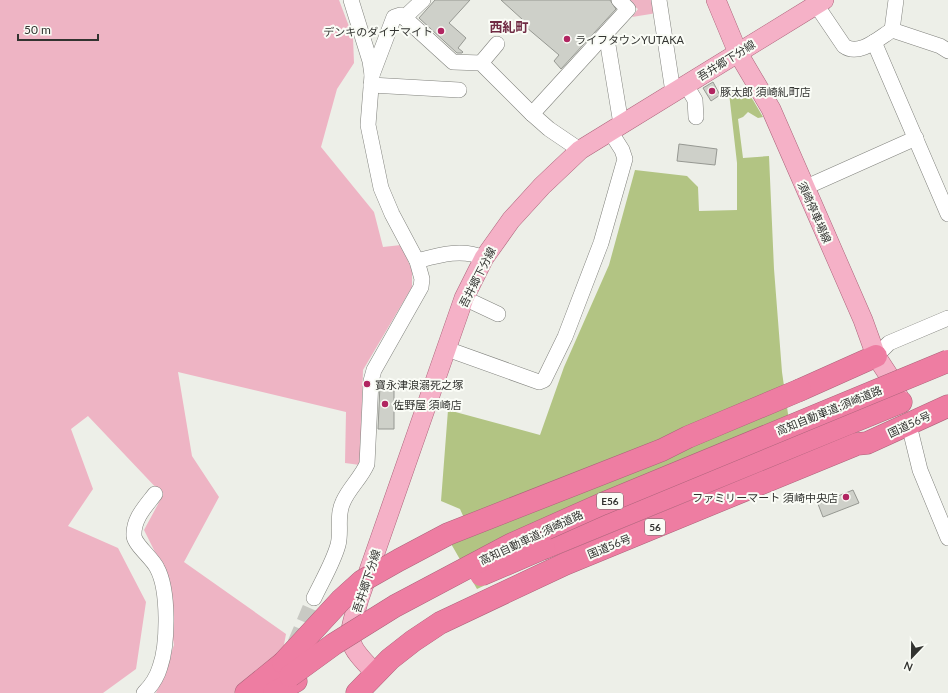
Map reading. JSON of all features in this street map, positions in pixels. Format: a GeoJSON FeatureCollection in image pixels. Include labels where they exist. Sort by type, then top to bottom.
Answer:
{"type":"FeatureCollection","features":[{"type":"Feature","properties":{"kind":"highway"},"geometry":{"type":"LineString","coordinates":[[274,693],[290,673],[317,624],[362,582],[406,556],[448,534],[662,450],[688,437],[876,356]]}},
{"type":"Feature","properties":{"kind":"highway","name":"高知自動車道;須崎道路"},"geometry":{"type":"LineString","coordinates":[[267,693],[290,673],[395,606],[512,544],[602,504],[948,361]]}},
{"type":"Feature","properties":{"kind":"highway"},"geometry":{"type":"LineString","coordinates":[[246,693],[357,641],[472,579],[901,402]]}},
{"type":"Feature","properties":{"kind":"highway","name":"国道56号"},"geometry":{"type":"LineString","coordinates":[[357,693],[375,672],[413,641],[440,623],[566,564],[850,447],[867,442],[909,425],[948,406]]}},
{"type":"Feature","properties":{"kind":"main road","name":"須崎停車場線"},"geometry":{"type":"LineString","coordinates":[[716,0],[738,53],[771,109],[804,188],[863,320],[876,356],[893,382],[909,425]]}},
{"type":"Feature","properties":{"kind":"main road","name":"吾井郷下分線"},"geometry":{"type":"LineString","coordinates":[[375,672],[355,652],[350,634],[359,599],[464,298],[484,258],[511,220],[525,204],[580,150],[738,53],[817,2]]}},
{"type":"Feature","properties":{"kind":"street"},"geometry":{"type":"LineString","coordinates":[[314,598],[338,545],[339,513],[343,502],[350,490],[363,474],[368,464],[371,381],[374,370],[421,287],[422,279],[417,261],[392,214],[381,188],[365,126],[367,77],[370,61],[351,0]]}},
{"type":"Feature","properties":{"kind":"street"},"geometry":{"type":"LineString","coordinates":[[407,20],[408,15],[422,0]]}},
{"type":"Feature","properties":{"kind":"street"},"geometry":{"type":"LineString","coordinates":[[532,114],[628,9],[619,0]]}},
{"type":"Feature","properties":{"kind":"street"},"geometry":{"type":"LineString","coordinates":[[659,0],[680,89],[695,100],[696,117]]}},
{"type":"Feature","properties":{"kind":"street"},"geometry":{"type":"LineString","coordinates":[[817,2],[821,12],[844,46],[854,51],[874,42],[892,30],[896,0]]}},
{"type":"Feature","properties":{"kind":"street"},"geometry":{"type":"LineString","coordinates":[[367,77],[394,17],[400,15],[453,62],[482,63],[532,114],[549,129],[580,150]]}},
{"type":"Feature","properties":{"kind":"street"},"geometry":{"type":"LineString","coordinates":[[892,30],[940,46],[948,51]]}},
{"type":"Feature","properties":{"kind":"street"},"geometry":{"type":"LineString","coordinates":[[447,349],[539,382],[544,380],[565,337],[601,243],[625,159],[616,127],[606,33]]}},
{"type":"Feature","properties":{"kind":"street"},"geometry":{"type":"LineString","coordinates":[[874,42],[916,138],[943,188],[948,214]]}},
{"type":"Feature","properties":{"kind":"street"},"geometry":{"type":"LineString","coordinates":[[482,63],[497,44]]}},
{"type":"Feature","properties":{"kind":"street"},"geometry":{"type":"LineString","coordinates":[[367,77],[459,90]]}},
{"type":"Feature","properties":{"kind":"street"},"geometry":{"type":"LineString","coordinates":[[804,188],[916,138]]}},
{"type":"Feature","properties":{"kind":"street"},"geometry":{"type":"LineString","coordinates":[[417,261],[440,254],[462,253],[477,255],[484,258]]}},
{"type":"Feature","properties":{"kind":"street"},"geometry":{"type":"LineString","coordinates":[[464,298],[498,314]]}},
{"type":"Feature","properties":{"kind":"street"},"geometry":{"type":"LineString","coordinates":[[876,356],[889,343],[948,318]]}},
{"type":"Feature","properties":{"kind":"street"},"geometry":{"type":"LineString","coordinates":[[909,425],[920,470],[948,538]]}},
{"type":"Feature","properties":{"kind":"street"},"geometry":{"type":"LineString","coordinates":[[144,693],[151,686],[160,667],[166,613],[165,598],[158,568],[134,538],[135,522],[155,494]]}},
{"type":"Feature","properties":{"kind":"shaded area"},"geometry":{"type":"Polygon","coordinates":[[[0,0],[339,0],[353,37],[354,63],[337,89],[321,147],[374,212],[383,247],[401,245],[412,270],[412,287],[363,370],[360,465],[345,463],[346,412],[178,372],[192,456],[219,497],[184,562],[286,634],[283,650],[234,693],[156,693],[174,645],[158,558],[144,530],[163,495],[88,416],[71,429],[93,489],[68,526],[118,548],[146,602],[136,669],[103,693],[0,693],[0,0]]]}},
{"type":"Feature","properties":{"kind":"shaded area"},"geometry":{"type":"Polygon","coordinates":[[[626,0],[655,0],[657,13],[632,17],[638,9],[626,0]]]}},
{"type":"Feature","properties":{"kind":"shaded area"},"geometry":{"type":"Polygon","coordinates":[[[743,88],[753,100],[763,117],[758,118],[748,112],[743,117],[738,119],[743,158],[769,156],[774,269],[782,372],[792,442],[477,589],[450,542],[464,518],[460,509],[441,501],[448,410],[540,435],[564,367],[609,265],[635,170],[687,176],[698,187],[699,211],[737,210],[737,163],[729,93],[743,88]]]}},
{"type":"Feature","properties":{"kind":"building","name":"デンキのダイナマイト"},"geometry":{"type":"Polygon","coordinates":[[[435,0],[470,0],[449,23],[466,38],[458,48],[463,52],[462,53],[457,53],[419,18],[435,0]]]}},
{"type":"Feature","properties":{"kind":"building","name":"ライフタウンYUTAKA"},"geometry":{"type":"Polygon","coordinates":[[[501,0],[610,0],[616,9],[561,69],[554,61],[559,55],[520,22],[523,20],[501,0]]]}},
{"type":"Feature","properties":{"kind":"building","name":"豚太郎 須崎糺町店"},"geometry":{"type":"Polygon","coordinates":[[[713,82],[720,95],[711,101],[703,88],[713,82]]]}},
{"type":"Feature","properties":{"kind":"building"},"geometry":{"type":"Polygon","coordinates":[[[679,144],[717,149],[715,165],[677,161],[679,144]]]}},
{"type":"Feature","properties":{"kind":"building","name":"佐野屋 須崎店"},"geometry":{"type":"Polygon","coordinates":[[[380,385],[394,385],[394,429],[378,429],[380,385]]]}},
{"type":"Feature","properties":{"kind":"building","name":"ファミリーマート 須崎中央店"},"geometry":{"type":"Polygon","coordinates":[[[853,490],[859,503],[823,517],[818,504],[853,490]]]}},
{"type":"Feature","properties":{"kind":"tunnel"},"geometry":{"type":"LineString","coordinates":[[295,643],[314,598]]}},
{"type":"Feature","properties":{"kind":"place","name":"デンキのダイナマイト"},"geometry":{"type":"Point","coordinates":[441,31]}},
{"type":"Feature","properties":{"kind":"place","name":"ライフタウンYUTAKA"},"geometry":{"type":"Point","coordinates":[567,39]}},
{"type":"Feature","properties":{"kind":"place","name":"豚太郎 須崎糺町店"},"geometry":{"type":"Point","coordinates":[712,91]}},
{"type":"Feature","properties":{"kind":"place","name":"寶永津浪溺死之塚"},"geometry":{"type":"Point","coordinates":[367,384]}},
{"type":"Feature","properties":{"kind":"place","name":"佐野屋 須崎店"},"geometry":{"type":"Point","coordinates":[385,404]}},
{"type":"Feature","properties":{"kind":"place","name":"ファミリーマート 須崎中央店"},"geometry":{"type":"Point","coordinates":[846,497]}},
{"type":"Feature","properties":{"kind":"district","name":"西糺町"},"geometry":{"type":"Point","coordinates":[509,27]}}]}
